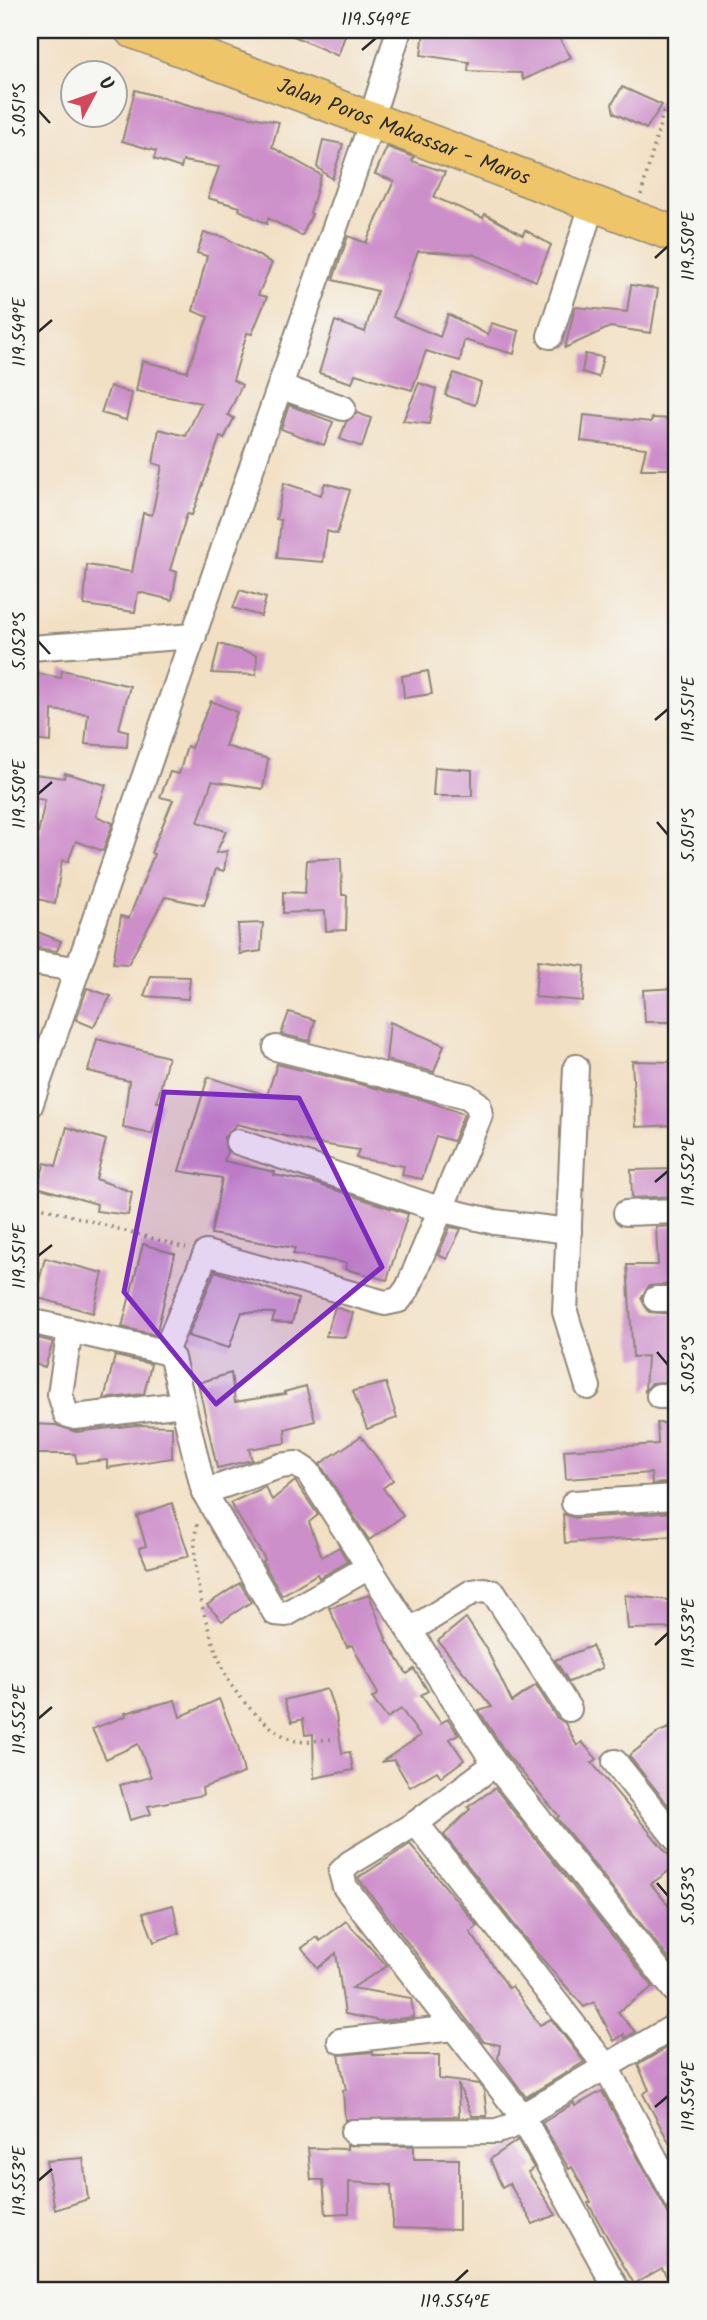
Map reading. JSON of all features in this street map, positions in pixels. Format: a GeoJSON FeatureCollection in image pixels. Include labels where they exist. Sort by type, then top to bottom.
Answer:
{"type":"FeatureCollection","features":[{"type":"Feature","properties":{"kind":"highway","name":"Jalan Poros Makassar - Maros"},"geometry":{"type":"LineString","coordinates":[[132,30],[677,210]]}},
{"type":"Feature","properties":{"kind":"highway","name":"Jalan Poros Makassar - Maros"},"geometry":{"type":"LineString","coordinates":[[192,30],[375,110],[677,235]]}},
{"type":"Feature","properties":{"kind":"street"},"geometry":{"type":"LineString","coordinates":[[30,1106],[75,970],[281,387],[375,110],[399,30]]}},
{"type":"Feature","properties":{"kind":"street"},"geometry":{"type":"LineString","coordinates":[[550,336],[593,202]]}},
{"type":"Feature","properties":{"kind":"street"},"geometry":{"type":"LineString","coordinates":[[281,387],[343,408]]}},
{"type":"Feature","properties":{"kind":"street"},"geometry":{"type":"LineString","coordinates":[[30,648],[194,636]]}},
{"type":"Feature","properties":{"kind":"street"},"geometry":{"type":"LineString","coordinates":[[30,962],[75,970]]}},
{"type":"Feature","properties":{"kind":"street"},"geometry":{"type":"LineString","coordinates":[[165,1352],[206,1254],[385,1303],[399,1300],[408,1288],[480,1115],[478,1104],[467,1096],[276,1048]]}},
{"type":"Feature","properties":{"kind":"street"},"geometry":{"type":"LineString","coordinates":[[576,1068],[565,1312],[588,1387]]}},
{"type":"Feature","properties":{"kind":"street"},"geometry":{"type":"LineString","coordinates":[[238,1142],[439,1209],[495,1222],[569,1231]]}},
{"type":"Feature","properties":{"kind":"street"},"geometry":{"type":"LineString","coordinates":[[626,1213],[677,1211]]}},
{"type":"Feature","properties":{"kind":"street"},"geometry":{"type":"LineString","coordinates":[[30,1321],[165,1352],[172,1358],[204,1492],[275,1613],[286,1614],[369,1567]]}},
{"type":"Feature","properties":{"kind":"street"},"geometry":{"type":"LineString","coordinates":[[70,1330],[60,1394],[66,1414],[75,1417],[183,1404]]}},
{"type":"Feature","properties":{"kind":"street"},"geometry":{"type":"LineString","coordinates":[[204,1492],[280,1465],[296,1464],[308,1472],[495,1764],[677,1993]]}},
{"type":"Feature","properties":{"kind":"street"},"geometry":{"type":"LineString","coordinates":[[574,1503],[677,1497]]}},
{"type":"Feature","properties":{"kind":"street"},"geometry":{"type":"LineString","coordinates":[[409,1631],[472,1592],[494,1593],[569,1709]]}},
{"type":"Feature","properties":{"kind":"street"},"geometry":{"type":"LineString","coordinates":[[615,1762],[677,1840]]}},
{"type":"Feature","properties":{"kind":"street"},"geometry":{"type":"LineString","coordinates":[[495,1764],[416,1823],[350,1863],[341,1872],[341,1877],[345,1887],[522,2116],[617,2290]]}},
{"type":"Feature","properties":{"kind":"street"},"geometry":{"type":"LineString","coordinates":[[416,1823],[605,2065],[677,2200]]}},
{"type":"Feature","properties":{"kind":"street"},"geometry":{"type":"LineString","coordinates":[[353,2133],[497,2131],[512,2126],[522,2116],[605,2065],[677,2025]]}},
{"type":"Feature","properties":{"kind":"street"},"geometry":{"type":"LineString","coordinates":[[340,2041],[453,2028]]}},
{"type":"Feature","properties":{"kind":"path"},"geometry":{"type":"LineString","coordinates":[[640,197],[663,113],[677,95]]}},
{"type":"Feature","properties":{"kind":"path"},"geometry":{"type":"LineString","coordinates":[[30,1204],[206,1254]]}},
{"type":"Feature","properties":{"kind":"path"},"geometry":{"type":"LineString","coordinates":[[204,1492],[193,1546],[201,1596],[226,1678],[264,1722],[296,1741],[333,1739]]}},
{"type":"Feature","properties":{"kind":"highlighted area"},"geometry":{"type":"Polygon","coordinates":[[[164,1092],[299,1098],[382,1267],[216,1404],[124,1292],[164,1092]]]}},
{"type":"Feature","properties":{"kind":"building"},"geometry":{"type":"Polygon","coordinates":[[[280,30],[347,30],[338,56],[280,30]]]}},
{"type":"Feature","properties":{"kind":"building"},"geometry":{"type":"Polygon","coordinates":[[[554,30],[571,57],[523,80],[521,73],[468,71],[469,62],[421,55],[424,31],[554,30]]]}},
{"type":"Feature","properties":{"kind":"building"},"geometry":{"type":"Polygon","coordinates":[[[622,87],[662,105],[646,129],[614,113],[612,104],[622,87]]]}},
{"type":"Feature","properties":{"kind":"building"},"geometry":{"type":"Polygon","coordinates":[[[135,90],[196,107],[279,122],[272,147],[321,175],[310,213],[312,214],[302,236],[268,218],[267,224],[239,210],[240,207],[208,198],[219,167],[183,161],[181,168],[154,159],[156,151],[122,141],[125,130],[130,130],[130,110],[135,90]]]}},
{"type":"Feature","properties":{"kind":"building"},"geometry":{"type":"Polygon","coordinates":[[[323,140],[343,144],[332,179],[317,167],[323,140]]]}},
{"type":"Feature","properties":{"kind":"building"},"geometry":{"type":"Polygon","coordinates":[[[387,147],[414,157],[412,161],[445,172],[434,197],[483,218],[485,214],[523,235],[525,230],[551,245],[536,281],[473,254],[418,251],[393,317],[440,337],[448,314],[488,335],[491,323],[519,331],[514,354],[464,340],[460,361],[426,351],[412,390],[355,374],[352,383],[319,373],[335,321],[365,332],[377,291],[333,280],[348,236],[366,243],[394,181],[375,174],[387,147]]]}},
{"type":"Feature","properties":{"kind":"building"},"geometry":{"type":"Polygon","coordinates":[[[204,233],[224,237],[272,263],[258,295],[267,297],[252,334],[247,333],[233,380],[242,385],[228,415],[234,418],[224,439],[220,437],[192,515],[187,514],[170,570],[177,572],[172,600],[138,592],[135,612],[84,605],[87,565],[132,572],[143,513],[152,515],[162,466],[153,463],[159,429],[186,436],[201,403],[136,391],[142,361],[187,372],[208,317],[193,311],[207,256],[197,253],[204,233]]]}},
{"type":"Feature","properties":{"kind":"building"},"geometry":{"type":"Polygon","coordinates":[[[631,285],[658,289],[651,333],[610,327],[565,348],[575,307],[627,312],[631,285]]]}},
{"type":"Feature","properties":{"kind":"building"},"geometry":{"type":"Polygon","coordinates":[[[585,354],[603,357],[598,377],[582,372],[585,354]]]}},
{"type":"Feature","properties":{"kind":"building"},"geometry":{"type":"Polygon","coordinates":[[[454,373],[481,383],[475,405],[445,395],[454,373]]]}},
{"type":"Feature","properties":{"kind":"building"},"geometry":{"type":"Polygon","coordinates":[[[419,383],[436,389],[429,424],[403,421],[419,383]]]}},
{"type":"Feature","properties":{"kind":"building"},"geometry":{"type":"Polygon","coordinates":[[[110,386],[132,394],[126,420],[101,413],[110,386]]]}},
{"type":"Feature","properties":{"kind":"building"},"geometry":{"type":"Polygon","coordinates":[[[289,405],[333,422],[324,445],[281,429],[289,405]]]}},
{"type":"Feature","properties":{"kind":"building"},"geometry":{"type":"Polygon","coordinates":[[[357,413],[371,418],[362,447],[340,439],[346,422],[357,413]]]}},
{"type":"Feature","properties":{"kind":"building"},"geometry":{"type":"Polygon","coordinates":[[[584,415],[651,422],[652,418],[676,419],[674,469],[641,469],[646,448],[581,441],[584,415]]]}},
{"type":"Feature","properties":{"kind":"building"},"geometry":{"type":"Polygon","coordinates":[[[284,483],[321,495],[325,483],[350,490],[337,534],[327,531],[323,562],[277,558],[281,520],[276,519],[284,483]]]}},
{"type":"Feature","properties":{"kind":"building"},"geometry":{"type":"Polygon","coordinates":[[[240,590],[266,598],[261,616],[233,608],[240,590]]]}},
{"type":"Feature","properties":{"kind":"building"},"geometry":{"type":"Polygon","coordinates":[[[219,644],[257,655],[256,675],[212,673],[219,644]]]}},
{"type":"Feature","properties":{"kind":"building"},"geometry":{"type":"Polygon","coordinates":[[[62,670],[130,686],[119,729],[128,731],[127,747],[85,744],[88,714],[52,710],[51,742],[30,740],[30,672],[61,678],[62,670]]]}},
{"type":"Feature","properties":{"kind":"building"},"geometry":{"type":"Polygon","coordinates":[[[428,671],[432,694],[404,698],[402,676],[428,671]]]}},
{"type":"Feature","properties":{"kind":"building"},"geometry":{"type":"Polygon","coordinates":[[[211,701],[237,712],[225,746],[268,759],[263,789],[212,781],[198,822],[226,831],[216,853],[227,851],[224,871],[216,869],[204,905],[165,897],[128,964],[113,963],[121,916],[129,918],[173,800],[160,797],[170,772],[179,774],[187,746],[191,748],[211,701]]]}},
{"type":"Feature","properties":{"kind":"building"},"geometry":{"type":"Polygon","coordinates":[[[435,767],[472,770],[472,796],[433,796],[435,767]]]}},
{"type":"Feature","properties":{"kind":"building"},"geometry":{"type":"Polygon","coordinates":[[[65,773],[106,785],[96,816],[113,823],[103,851],[76,841],[68,862],[62,860],[55,904],[30,896],[30,873],[45,800],[32,798],[34,774],[64,778],[65,773]]]}},
{"type":"Feature","properties":{"kind":"building"},"geometry":{"type":"Polygon","coordinates":[[[341,858],[342,895],[347,895],[346,930],[326,931],[325,911],[283,913],[283,892],[305,893],[307,860],[341,858]]]}},
{"type":"Feature","properties":{"kind":"building"},"geometry":{"type":"Polygon","coordinates":[[[263,923],[261,951],[240,954],[238,924],[263,923]]]}},
{"type":"Feature","properties":{"kind":"building"},"geometry":{"type":"Polygon","coordinates":[[[30,929],[61,941],[57,951],[30,947],[30,929]]]}},
{"type":"Feature","properties":{"kind":"building"},"geometry":{"type":"Polygon","coordinates":[[[538,960],[585,966],[583,1001],[535,997],[538,960]]]}},
{"type":"Feature","properties":{"kind":"building"},"geometry":{"type":"Polygon","coordinates":[[[151,976],[190,977],[188,999],[144,996],[151,976]]]}},
{"type":"Feature","properties":{"kind":"building"},"geometry":{"type":"Polygon","coordinates":[[[87,988],[111,996],[93,1027],[76,1020],[87,988]]]}},
{"type":"Feature","properties":{"kind":"building"},"geometry":{"type":"Polygon","coordinates":[[[677,988],[677,1022],[645,1022],[643,990],[677,988]]]}},
{"type":"Feature","properties":{"kind":"building"},"geometry":{"type":"Polygon","coordinates":[[[289,1012],[315,1020],[310,1041],[281,1034],[289,1012]]]}},
{"type":"Feature","properties":{"kind":"building"},"geometry":{"type":"Polygon","coordinates":[[[390,1022],[444,1045],[434,1072],[386,1060],[390,1022]]]}},
{"type":"Feature","properties":{"kind":"building"},"geometry":{"type":"Polygon","coordinates":[[[97,1039],[168,1057],[157,1102],[162,1102],[152,1134],[123,1128],[129,1081],[88,1071],[97,1039]]]}},
{"type":"Feature","properties":{"kind":"building"},"geometry":{"type":"Polygon","coordinates":[[[632,1061],[677,1062],[677,1125],[636,1127],[632,1061]]]}},
{"type":"Feature","properties":{"kind":"building"},"geometry":{"type":"Polygon","coordinates":[[[277,1064],[424,1100],[464,1114],[453,1141],[436,1136],[422,1179],[402,1175],[404,1166],[356,1158],[359,1150],[309,1142],[237,1124],[224,1137],[227,1152],[224,1161],[314,1183],[408,1214],[387,1280],[345,1269],[347,1263],[293,1254],[295,1248],[211,1234],[222,1178],[179,1171],[208,1077],[267,1095],[277,1064]]]}},
{"type":"Feature","properties":{"kind":"building"},"geometry":{"type":"Polygon","coordinates":[[[67,1127],[106,1140],[96,1179],[132,1192],[128,1215],[96,1211],[97,1204],[37,1187],[45,1163],[56,1166],[67,1127]]]}},
{"type":"Feature","properties":{"kind":"building"},"geometry":{"type":"Polygon","coordinates":[[[677,1169],[677,1196],[632,1198],[631,1170],[677,1169]]]}},
{"type":"Feature","properties":{"kind":"building"},"geometry":{"type":"Polygon","coordinates":[[[677,1226],[677,1284],[649,1286],[641,1298],[649,1312],[677,1314],[677,1381],[652,1383],[645,1391],[647,1356],[633,1357],[627,1265],[658,1265],[656,1227],[677,1226]]]}},
{"type":"Feature","properties":{"kind":"building"},"geometry":{"type":"Polygon","coordinates":[[[450,1227],[461,1229],[447,1259],[438,1255],[450,1227]]]}},
{"type":"Feature","properties":{"kind":"building"},"geometry":{"type":"Polygon","coordinates":[[[143,1244],[175,1254],[156,1335],[122,1327],[143,1244]]]}},
{"type":"Feature","properties":{"kind":"building"},"geometry":{"type":"Polygon","coordinates":[[[45,1258],[103,1273],[93,1313],[35,1297],[45,1258]]]}},
{"type":"Feature","properties":{"kind":"building"},"geometry":{"type":"Polygon","coordinates":[[[215,1271],[298,1299],[292,1323],[272,1322],[275,1313],[242,1312],[229,1348],[188,1336],[215,1271]]]}},
{"type":"Feature","properties":{"kind":"building"},"geometry":{"type":"Polygon","coordinates":[[[335,1307],[353,1313],[346,1337],[326,1336],[335,1307]]]}},
{"type":"Feature","properties":{"kind":"building"},"geometry":{"type":"Polygon","coordinates":[[[30,1336],[53,1342],[45,1367],[30,1363],[30,1336]]]}},
{"type":"Feature","properties":{"kind":"building"},"geometry":{"type":"Polygon","coordinates":[[[115,1356],[151,1364],[144,1394],[104,1399],[115,1356]]]}},
{"type":"Feature","properties":{"kind":"building"},"geometry":{"type":"Polygon","coordinates":[[[231,1373],[235,1402],[285,1394],[284,1392],[306,1386],[315,1421],[285,1429],[286,1443],[249,1449],[252,1460],[217,1468],[198,1383],[231,1373]]]}},
{"type":"Feature","properties":{"kind":"building"},"geometry":{"type":"Polygon","coordinates":[[[386,1383],[397,1418],[367,1429],[353,1391],[386,1383]]]}},
{"type":"Feature","properties":{"kind":"building"},"geometry":{"type":"Polygon","coordinates":[[[657,1423],[677,1423],[677,1482],[652,1484],[651,1473],[566,1479],[564,1450],[658,1444],[657,1423]]]}},
{"type":"Feature","properties":{"kind":"building"},"geometry":{"type":"Polygon","coordinates":[[[30,1424],[56,1425],[76,1432],[136,1425],[172,1426],[172,1458],[107,1468],[107,1460],[77,1463],[75,1454],[30,1454],[30,1424]]]}},
{"type":"Feature","properties":{"kind":"building"},"geometry":{"type":"Polygon","coordinates":[[[361,1436],[393,1480],[383,1488],[403,1516],[369,1540],[320,1464],[361,1436]]]}},
{"type":"Feature","properties":{"kind":"building"},"geometry":{"type":"Polygon","coordinates":[[[295,1481],[318,1515],[309,1522],[322,1557],[339,1547],[348,1562],[319,1578],[317,1574],[282,1595],[262,1561],[265,1559],[230,1503],[265,1487],[272,1500],[295,1481]]]}},
{"type":"Feature","properties":{"kind":"building"},"geometry":{"type":"Polygon","coordinates":[[[172,1503],[189,1556],[147,1567],[139,1548],[146,1546],[137,1516],[172,1503]]]}},
{"type":"Feature","properties":{"kind":"building"},"geometry":{"type":"Polygon","coordinates":[[[677,1512],[677,1536],[565,1543],[563,1514],[575,1518],[677,1512]]]}},
{"type":"Feature","properties":{"kind":"building"},"geometry":{"type":"Polygon","coordinates":[[[240,1583],[251,1602],[222,1621],[207,1605],[240,1583]]]}},
{"type":"Feature","properties":{"kind":"building"},"geometry":{"type":"Polygon","coordinates":[[[369,1595],[387,1641],[407,1674],[414,1669],[428,1691],[421,1695],[441,1723],[448,1719],[458,1734],[450,1739],[464,1760],[441,1777],[437,1771],[410,1787],[394,1760],[381,1762],[420,1736],[401,1709],[387,1718],[372,1698],[378,1694],[352,1645],[347,1647],[329,1608],[369,1595]]]}},
{"type":"Feature","properties":{"kind":"building"},"geometry":{"type":"Polygon","coordinates":[[[625,1595],[677,1601],[677,1628],[628,1629],[625,1595]]]}},
{"type":"Feature","properties":{"kind":"building"},"geometry":{"type":"Polygon","coordinates":[[[466,1618],[486,1648],[512,1702],[536,1685],[556,1717],[565,1723],[577,1746],[582,1742],[597,1759],[592,1763],[677,1865],[651,1884],[677,1916],[677,1969],[557,1818],[559,1816],[507,1755],[479,1711],[492,1707],[438,1641],[466,1618]]]}},
{"type":"Feature","properties":{"kind":"building"},"geometry":{"type":"Polygon","coordinates":[[[592,1646],[602,1668],[569,1682],[555,1660],[592,1646]]]}},
{"type":"Feature","properties":{"kind":"building"},"geometry":{"type":"Polygon","coordinates":[[[327,1689],[336,1715],[342,1753],[350,1752],[353,1770],[314,1778],[313,1734],[305,1735],[303,1719],[292,1722],[284,1700],[327,1689]]]}},
{"type":"Feature","properties":{"kind":"building"},"geometry":{"type":"Polygon","coordinates":[[[219,1699],[238,1746],[244,1773],[202,1788],[203,1795],[148,1806],[151,1814],[130,1820],[120,1785],[151,1777],[138,1744],[106,1759],[92,1729],[126,1716],[125,1713],[175,1700],[180,1717],[219,1699]]]}},
{"type":"Feature","properties":{"kind":"building"},"geometry":{"type":"Polygon","coordinates":[[[677,1725],[677,1816],[629,1756],[659,1732],[677,1725]]]}},
{"type":"Feature","properties":{"kind":"building"},"geometry":{"type":"Polygon","coordinates":[[[495,1788],[653,1987],[618,2012],[635,2032],[625,2038],[624,2034],[614,2041],[594,2002],[584,2007],[535,1951],[444,1835],[470,1809],[468,1807],[495,1788]]]}},
{"type":"Feature","properties":{"kind":"building"},"geometry":{"type":"Polygon","coordinates":[[[410,1844],[478,1926],[470,1932],[509,1988],[512,1986],[540,2025],[551,2019],[584,2062],[526,2097],[498,2059],[500,2045],[484,2042],[358,1878],[410,1844]]]}},
{"type":"Feature","properties":{"kind":"building"},"geometry":{"type":"Polygon","coordinates":[[[173,1905],[179,1933],[154,1942],[143,1913],[173,1905]]]}},
{"type":"Feature","properties":{"kind":"building"},"geometry":{"type":"Polygon","coordinates":[[[346,1921],[387,1966],[352,1988],[411,1998],[414,2017],[381,2021],[345,2014],[336,1953],[318,1968],[302,1948],[317,1937],[320,1941],[346,1921]]]}},
{"type":"Feature","properties":{"kind":"building"},"geometry":{"type":"Polygon","coordinates":[[[670,2046],[672,2050],[677,2047],[677,2157],[643,2094],[649,2090],[638,2065],[670,2046]]]}},
{"type":"Feature","properties":{"kind":"building"},"geometry":{"type":"Polygon","coordinates":[[[373,2052],[373,2055],[439,2055],[439,2079],[479,2084],[484,2091],[487,2116],[472,2116],[458,2084],[459,2116],[345,2120],[343,2090],[346,2090],[339,2055],[373,2052]]]}},
{"type":"Feature","properties":{"kind":"building"},"geometry":{"type":"Polygon","coordinates":[[[602,2091],[677,2230],[677,2290],[674,2290],[662,2268],[634,2284],[588,2203],[591,2202],[572,2167],[569,2169],[542,2123],[574,2103],[575,2106],[602,2091]]]}},
{"type":"Feature","properties":{"kind":"building"},"geometry":{"type":"Polygon","coordinates":[[[518,2140],[534,2168],[528,2172],[556,2215],[533,2224],[509,2183],[502,2187],[490,2159],[518,2140]]]}},
{"type":"Feature","properties":{"kind":"building"},"geometry":{"type":"Polygon","coordinates":[[[347,2145],[414,2146],[414,2159],[459,2159],[459,2230],[393,2228],[391,2185],[349,2182],[349,2213],[326,2214],[323,2180],[311,2180],[308,2148],[347,2149],[347,2145]]]}},
{"type":"Feature","properties":{"kind":"building"},"geometry":{"type":"Polygon","coordinates":[[[83,2158],[88,2199],[55,2210],[46,2161],[83,2158]]]}}]}
